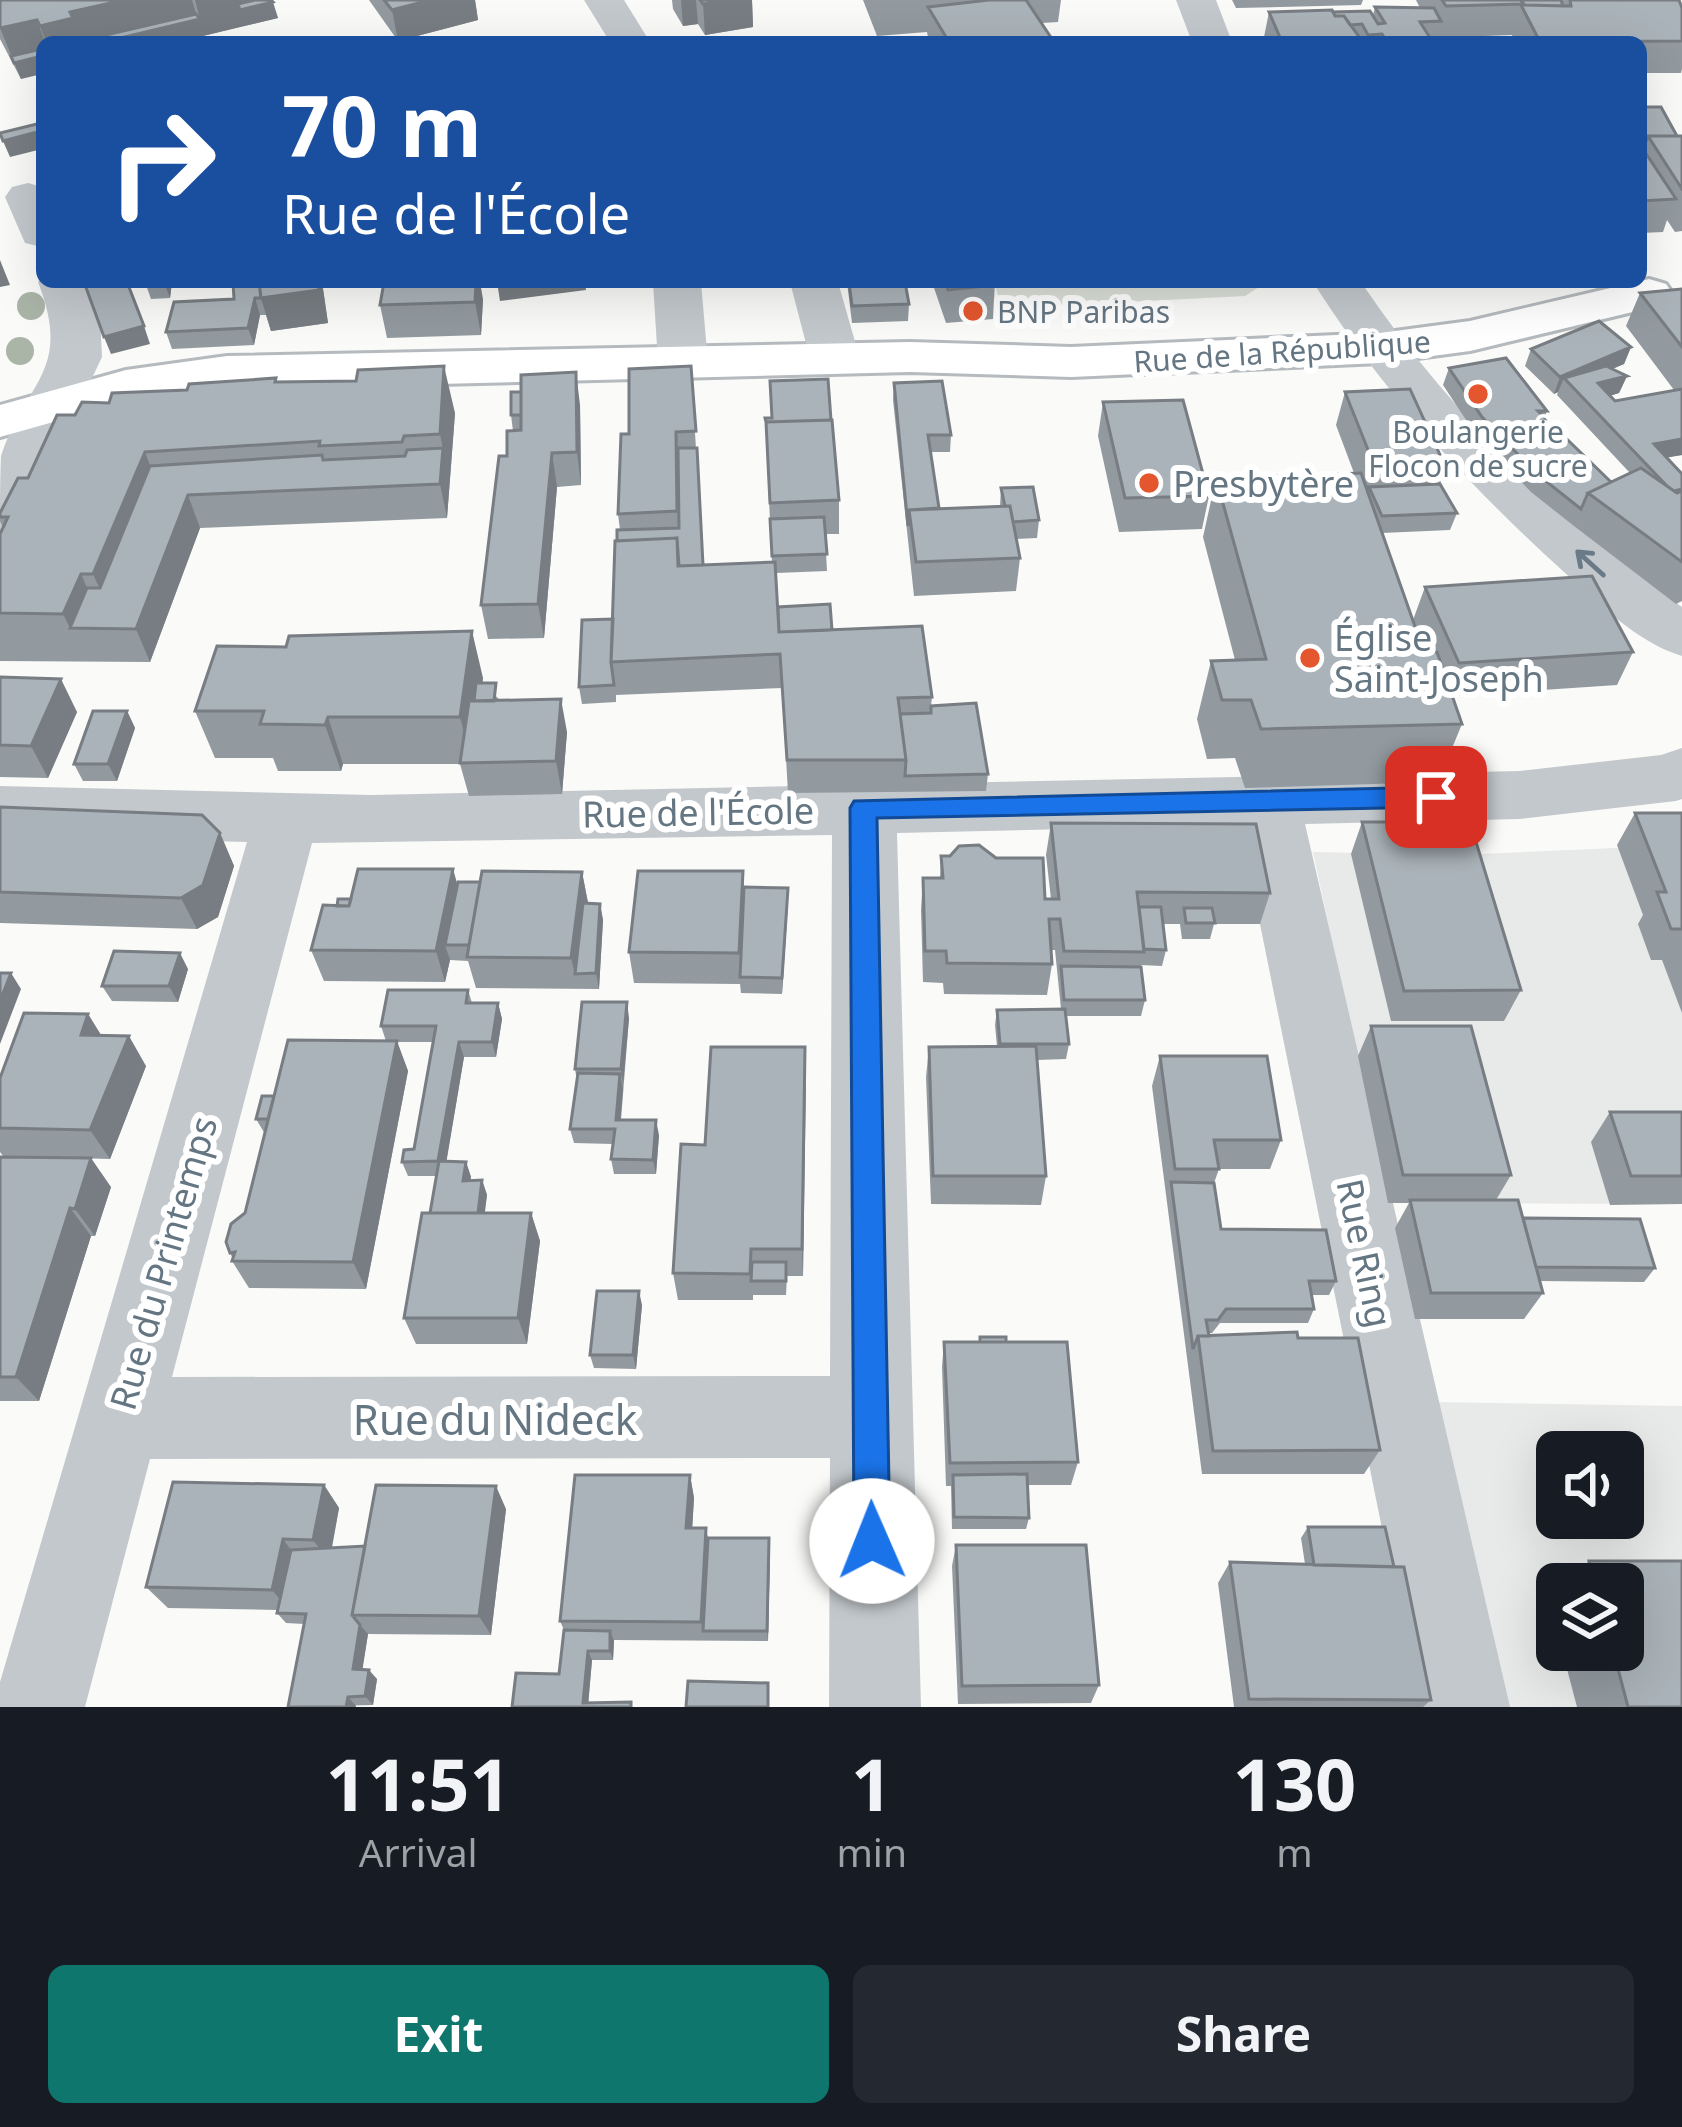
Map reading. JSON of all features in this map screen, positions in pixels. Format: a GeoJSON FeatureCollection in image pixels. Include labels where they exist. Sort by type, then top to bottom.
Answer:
{"type":"FeatureCollection","features":[{"type":"Feature","properties":{"kind":"main road","name":"Rue de la République"},"geometry":{"type":"LineString","coordinates":[[26,416],[130,415],[327,386],[398,370],[910,357],[1071,362],[1358,315],[1470,336],[1666,294]]}},
{"type":"Feature","properties":{"kind":"street"},"geometry":{"type":"LineString","coordinates":[[604,0],[626,36]]}},
{"type":"Feature","properties":{"kind":"street"},"geometry":{"type":"LineString","coordinates":[[1196,0],[1210,36]]}},
{"type":"Feature","properties":{"kind":"street"},"geometry":{"type":"LineString","coordinates":[[0,512],[26,416],[77,357],[74,314],[64,288]]}},
{"type":"Feature","properties":{"kind":"street"},"geometry":{"type":"LineString","coordinates":[[677,288],[683,363]]}},
{"type":"Feature","properties":{"kind":"street"},"geometry":{"type":"LineString","coordinates":[[816,288],[835,359]]}},
{"type":"Feature","properties":{"kind":"street"},"geometry":{"type":"LineString","coordinates":[[1358,315],[1484,470],[1644,611],[1682,635]]}},
{"type":"Feature","properties":{"kind":"street","name":"Rue de l'École"},"geometry":{"type":"LineString","coordinates":[[0,811],[286,819],[1520,796],[1676,777],[1682,772]]}},
{"type":"Feature","properties":{"kind":"street","name":"Rue Ring"},"geometry":{"type":"LineString","coordinates":[[1267,800],[1464,1707]]}},
{"type":"Feature","properties":{"kind":"street"},"geometry":{"type":"LineString","coordinates":[[863,808],[874,1707]]}},
{"type":"Feature","properties":{"kind":"street","name":"Rue du Printemps"},"geometry":{"type":"LineString","coordinates":[[39,1707],[286,819]]}},
{"type":"Feature","properties":{"kind":"street","name":"Rue du Nideck"},"geometry":{"type":"LineString","coordinates":[[119,1418],[871,1417]]}},
{"type":"Feature","properties":{"kind":"shaded area"},"geometry":{"type":"Polygon","coordinates":[[[996,288],[1258,288],[1245,296],[1001,306],[996,288]]]}},
{"type":"Feature","properties":{"kind":"shaded area"},"geometry":{"type":"Polygon","coordinates":[[[1682,845],[1682,1204],[1388,1203],[1313,852],[1456,855],[1682,845]]]}},
{"type":"Feature","properties":{"kind":"shaded area"},"geometry":{"type":"Polygon","coordinates":[[[1435,1402],[1682,1406],[1682,1707],[1504,1707],[1435,1402]]]}},
{"type":"Feature","properties":{"kind":"building"},"geometry":{"type":"Polygon","coordinates":[[[0,0],[124,0],[70,12],[73,18],[40,26],[37,20],[0,28],[0,0]]]}},
{"type":"Feature","properties":{"kind":"building"},"geometry":{"type":"Polygon","coordinates":[[[384,0],[430,0],[392,10],[384,0]]]}},
{"type":"Feature","properties":{"kind":"building"},"geometry":{"type":"Polygon","coordinates":[[[1026,0],[1050,36],[945,36],[928,7],[1026,0]]]}},
{"type":"Feature","properties":{"kind":"building"},"geometry":{"type":"Polygon","coordinates":[[[1442,0],[1521,0],[1524,4],[1446,6],[1442,0]]]}},
{"type":"Feature","properties":{"kind":"building"},"geometry":{"type":"Polygon","coordinates":[[[1521,0],[1561,0],[1563,6],[1523,5],[1521,0]]]}},
{"type":"Feature","properties":{"kind":"building"},"geometry":{"type":"Polygon","coordinates":[[[1570,0],[1679,0],[1682,41],[1647,41],[1647,36],[1537,36],[1521,5],[1571,6],[1570,0]]]}},
{"type":"Feature","properties":{"kind":"building"},"geometry":{"type":"Polygon","coordinates":[[[273,2],[240,10],[238,4],[273,2]]]}},
{"type":"Feature","properties":{"kind":"building"},"geometry":{"type":"Polygon","coordinates":[[[1375,7],[1434,8],[1441,21],[1420,22],[1429,36],[1368,35],[1362,24],[1350,25],[1333,12],[1370,11],[1378,24],[1385,23],[1375,7]]]}},
{"type":"Feature","properties":{"kind":"building"},"geometry":{"type":"Polygon","coordinates":[[[1332,10],[1335,16],[1344,16],[1359,36],[1279,36],[1269,12],[1332,10]]]}},
{"type":"Feature","properties":{"kind":"building"},"geometry":{"type":"Polygon","coordinates":[[[196,14],[200,19],[129,36],[101,36],[196,14]]]}},
{"type":"Feature","properties":{"kind":"building"},"geometry":{"type":"Polygon","coordinates":[[[36,50],[36,58],[14,63],[11,56],[36,50]]]}},
{"type":"Feature","properties":{"kind":"building"},"geometry":{"type":"Polygon","coordinates":[[[1647,107],[1661,107],[1677,136],[1648,136],[1647,107]]]}},
{"type":"Feature","properties":{"kind":"building"},"geometry":{"type":"Polygon","coordinates":[[[36,124],[36,132],[3,141],[0,133],[36,124]]]}},
{"type":"Feature","properties":{"kind":"building"},"geometry":{"type":"Polygon","coordinates":[[[1648,136],[1682,136],[1682,189],[1648,136]]]}},
{"type":"Feature","properties":{"kind":"building"},"geometry":{"type":"Polygon","coordinates":[[[1647,155],[1676,199],[1647,201],[1647,155]]]}},
{"type":"Feature","properties":{"kind":"building"},"geometry":{"type":"Polygon","coordinates":[[[86,288],[129,288],[144,326],[104,337],[86,288]]]}},
{"type":"Feature","properties":{"kind":"building"},"geometry":{"type":"Polygon","coordinates":[[[233,288],[260,288],[261,298],[255,298],[248,328],[166,332],[174,302],[234,299],[233,288]]]}},
{"type":"Feature","properties":{"kind":"building"},"geometry":{"type":"Polygon","coordinates":[[[260,288],[319,288],[319,290],[261,298],[260,288]]]}},
{"type":"Feature","properties":{"kind":"building"},"geometry":{"type":"Polygon","coordinates":[[[383,288],[476,288],[475,302],[380,305],[383,288]]]}},
{"type":"Feature","properties":{"kind":"building"},"geometry":{"type":"Polygon","coordinates":[[[850,288],[906,288],[909,304],[852,306],[850,288]]]}},
{"type":"Feature","properties":{"kind":"building"},"geometry":{"type":"Polygon","coordinates":[[[1682,289],[1682,347],[1640,293],[1682,289]]]}},
{"type":"Feature","properties":{"kind":"building"},"geometry":{"type":"Polygon","coordinates":[[[1599,321],[1631,347],[1560,377],[1531,349],[1599,321]]]}},
{"type":"Feature","properties":{"kind":"building"},"geometry":{"type":"Polygon","coordinates":[[[1506,358],[1547,411],[1538,411],[1611,482],[1588,493],[1581,509],[1538,475],[1482,417],[1449,368],[1506,358]]]}},
{"type":"Feature","properties":{"kind":"building"},"geometry":{"type":"Polygon","coordinates":[[[444,366],[440,434],[404,436],[402,442],[319,446],[320,441],[145,452],[93,574],[81,574],[63,614],[0,613],[0,534],[8,517],[0,513],[18,478],[28,478],[57,415],[75,415],[82,402],[109,403],[112,393],[187,390],[189,384],[276,378],[275,382],[356,381],[358,370],[444,366]]]}},
{"type":"Feature","properties":{"kind":"building"},"geometry":{"type":"Polygon","coordinates":[[[691,366],[696,431],[676,432],[677,511],[618,514],[621,434],[629,434],[629,369],[691,366]]]}},
{"type":"Feature","properties":{"kind":"building"},"geometry":{"type":"Polygon","coordinates":[[[1606,366],[1627,376],[1598,383],[1615,401],[1682,389],[1682,439],[1654,444],[1682,474],[1682,489],[1667,486],[1564,378],[1606,366]]]}},
{"type":"Feature","properties":{"kind":"building"},"geometry":{"type":"Polygon","coordinates":[[[576,372],[577,452],[552,453],[538,604],[481,605],[499,456],[507,456],[507,431],[521,430],[521,375],[576,372]]]}},
{"type":"Feature","properties":{"kind":"building"},"geometry":{"type":"Polygon","coordinates":[[[828,379],[831,420],[766,422],[765,418],[772,418],[770,381],[828,379]]]}},
{"type":"Feature","properties":{"kind":"building"},"geometry":{"type":"Polygon","coordinates":[[[942,381],[951,435],[928,435],[939,508],[909,510],[908,526],[894,383],[942,381]]]}},
{"type":"Feature","properties":{"kind":"building"},"geometry":{"type":"Polygon","coordinates":[[[1410,389],[1446,468],[1376,470],[1345,392],[1410,389]]]}},
{"type":"Feature","properties":{"kind":"building"},"geometry":{"type":"Polygon","coordinates":[[[511,392],[521,392],[521,415],[511,415],[511,392]]]}},
{"type":"Feature","properties":{"kind":"building"},"geometry":{"type":"Polygon","coordinates":[[[1183,400],[1209,496],[1125,498],[1103,402],[1183,400]]]}},
{"type":"Feature","properties":{"kind":"building"},"geometry":{"type":"Polygon","coordinates":[[[832,420],[839,500],[770,503],[766,422],[832,420]]]}},
{"type":"Feature","properties":{"kind":"building"},"geometry":{"type":"Polygon","coordinates":[[[443,448],[440,484],[188,495],[136,629],[70,628],[87,588],[100,588],[150,466],[322,455],[323,460],[405,456],[407,450],[443,448]]]}},
{"type":"Feature","properties":{"kind":"building"},"geometry":{"type":"Polygon","coordinates":[[[678,448],[697,448],[703,565],[679,566],[677,538],[617,541],[617,530],[679,528],[678,448]]]}},
{"type":"Feature","properties":{"kind":"building"},"geometry":{"type":"Polygon","coordinates":[[[1641,468],[1677,493],[1682,491],[1682,562],[1588,493],[1641,468]]]}},
{"type":"Feature","properties":{"kind":"building"},"geometry":{"type":"Polygon","coordinates":[[[1361,473],[1424,652],[1437,652],[1462,724],[1261,729],[1251,700],[1222,700],[1211,661],[1266,659],[1216,478],[1361,473]]]}},
{"type":"Feature","properties":{"kind":"building"},"geometry":{"type":"Polygon","coordinates":[[[1440,484],[1457,513],[1382,516],[1369,487],[1440,484]]]}},
{"type":"Feature","properties":{"kind":"building"},"geometry":{"type":"Polygon","coordinates":[[[1033,487],[1039,520],[1013,522],[1001,488],[1033,487]]]}},
{"type":"Feature","properties":{"kind":"building"},"geometry":{"type":"Polygon","coordinates":[[[1010,506],[1020,558],[916,562],[909,510],[1010,506]]]}},
{"type":"Feature","properties":{"kind":"building"},"geometry":{"type":"Polygon","coordinates":[[[824,517],[827,554],[772,556],[770,519],[824,517]]]}},
{"type":"Feature","properties":{"kind":"building"},"geometry":{"type":"Polygon","coordinates":[[[677,538],[678,566],[775,562],[779,632],[922,626],[932,697],[898,698],[906,760],[787,760],[780,654],[611,662],[615,541],[677,538]]]}},
{"type":"Feature","properties":{"kind":"building"},"geometry":{"type":"Polygon","coordinates":[[[1592,576],[1633,652],[1459,663],[1425,587],[1592,576]]]}},
{"type":"Feature","properties":{"kind":"building"},"geometry":{"type":"Polygon","coordinates":[[[830,604],[832,630],[779,632],[778,607],[830,604]]]}},
{"type":"Feature","properties":{"kind":"building"},"geometry":{"type":"Polygon","coordinates":[[[613,619],[614,685],[579,687],[582,620],[613,619]]]}},
{"type":"Feature","properties":{"kind":"building"},"geometry":{"type":"Polygon","coordinates":[[[472,631],[460,717],[328,717],[325,725],[260,724],[264,711],[195,711],[217,646],[286,647],[289,636],[472,631]]]}},
{"type":"Feature","properties":{"kind":"building"},"geometry":{"type":"Polygon","coordinates":[[[0,677],[61,679],[31,746],[0,745],[0,677]]]}},
{"type":"Feature","properties":{"kind":"building"},"geometry":{"type":"Polygon","coordinates":[[[476,683],[496,683],[494,701],[474,701],[476,683]]]}},
{"type":"Feature","properties":{"kind":"building"},"geometry":{"type":"Polygon","coordinates":[[[561,699],[556,761],[460,763],[469,701],[561,699]]]}},
{"type":"Feature","properties":{"kind":"building"},"geometry":{"type":"Polygon","coordinates":[[[976,703],[988,774],[905,776],[900,714],[976,703]]]}},
{"type":"Feature","properties":{"kind":"building"},"geometry":{"type":"Polygon","coordinates":[[[93,711],[127,711],[108,764],[74,764],[93,711]]]}},
{"type":"Feature","properties":{"kind":"building"},"geometry":{"type":"Polygon","coordinates":[[[0,807],[202,815],[220,833],[203,885],[181,898],[0,892],[0,807]]]}},
{"type":"Feature","properties":{"kind":"building"},"geometry":{"type":"Polygon","coordinates":[[[1635,813],[1682,813],[1682,929],[1671,929],[1657,892],[1666,892],[1635,813]]]}},
{"type":"Feature","properties":{"kind":"building"},"geometry":{"type":"Polygon","coordinates":[[[1362,822],[1470,822],[1521,990],[1404,991],[1362,822]]]}},
{"type":"Feature","properties":{"kind":"building"},"geometry":{"type":"Polygon","coordinates":[[[1051,823],[1256,824],[1270,893],[1137,892],[1144,952],[1064,951],[1060,919],[1049,919],[1052,964],[947,963],[946,951],[925,951],[923,878],[943,878],[941,856],[950,856],[959,846],[979,845],[996,858],[1043,858],[1045,899],[1059,899],[1051,823]]]}},
{"type":"Feature","properties":{"kind":"building"},"geometry":{"type":"Polygon","coordinates":[[[358,869],[453,869],[436,951],[311,950],[323,905],[349,906],[358,869]]]}},
{"type":"Feature","properties":{"kind":"building"},"geometry":{"type":"Polygon","coordinates":[[[482,871],[582,872],[571,958],[467,957],[482,871]]]}},
{"type":"Feature","properties":{"kind":"building"},"geometry":{"type":"Polygon","coordinates":[[[638,871],[743,871],[739,953],[629,952],[638,871]]]}},
{"type":"Feature","properties":{"kind":"building"},"geometry":{"type":"Polygon","coordinates":[[[458,882],[480,882],[469,945],[445,945],[458,882]]]}},
{"type":"Feature","properties":{"kind":"building"},"geometry":{"type":"Polygon","coordinates":[[[744,887],[788,888],[782,978],[740,977],[744,887]]]}},
{"type":"Feature","properties":{"kind":"building"},"geometry":{"type":"Polygon","coordinates":[[[583,903],[600,904],[596,973],[575,974],[583,903]]]}},
{"type":"Feature","properties":{"kind":"building"},"geometry":{"type":"Polygon","coordinates":[[[1139,907],[1161,907],[1166,950],[1144,949],[1139,907]]]}},
{"type":"Feature","properties":{"kind":"building"},"geometry":{"type":"Polygon","coordinates":[[[1184,908],[1212,908],[1215,923],[1186,923],[1184,908]]]}},
{"type":"Feature","properties":{"kind":"building"},"geometry":{"type":"Polygon","coordinates":[[[114,951],[180,953],[169,986],[102,986],[114,951]]]}},
{"type":"Feature","properties":{"kind":"building"},"geometry":{"type":"Polygon","coordinates":[[[1061,966],[1141,967],[1145,1000],[1064,1000],[1061,966]]]}},
{"type":"Feature","properties":{"kind":"building"},"geometry":{"type":"Polygon","coordinates":[[[0,973],[11,973],[0,1001],[0,973]]]}},
{"type":"Feature","properties":{"kind":"building"},"geometry":{"type":"Polygon","coordinates":[[[388,990],[468,990],[466,1003],[498,1003],[492,1042],[459,1042],[438,1161],[402,1162],[404,1150],[414,1149],[436,1026],[381,1026],[388,990]]]}},
{"type":"Feature","properties":{"kind":"building"},"geometry":{"type":"Polygon","coordinates":[[[582,1002],[627,1002],[621,1069],[575,1069],[582,1002]]]}},
{"type":"Feature","properties":{"kind":"building"},"geometry":{"type":"Polygon","coordinates":[[[1065,1009],[1069,1044],[1000,1044],[997,1010],[1065,1009]]]}},
{"type":"Feature","properties":{"kind":"building"},"geometry":{"type":"Polygon","coordinates":[[[24,1013],[88,1014],[81,1035],[129,1036],[90,1130],[0,1128],[0,1078],[24,1013]]]}},
{"type":"Feature","properties":{"kind":"building"},"geometry":{"type":"Polygon","coordinates":[[[1371,1026],[1471,1026],[1511,1175],[1403,1175],[1371,1026]]]}},
{"type":"Feature","properties":{"kind":"building"},"geometry":{"type":"Polygon","coordinates":[[[288,1040],[397,1041],[353,1262],[232,1261],[235,1252],[230,1253],[226,1242],[231,1224],[245,1213],[288,1040]]]}},
{"type":"Feature","properties":{"kind":"building"},"geometry":{"type":"Polygon","coordinates":[[[1036,1046],[1046,1176],[933,1176],[929,1047],[1036,1046]]]}},
{"type":"Feature","properties":{"kind":"building"},"geometry":{"type":"Polygon","coordinates":[[[711,1047],[805,1047],[802,1249],[751,1249],[750,1274],[673,1273],[681,1144],[705,1145],[711,1047]]]}},
{"type":"Feature","properties":{"kind":"building"},"geometry":{"type":"Polygon","coordinates":[[[1160,1056],[1267,1056],[1281,1140],[1214,1140],[1219,1169],[1175,1169],[1160,1056]]]}},
{"type":"Feature","properties":{"kind":"building"},"geometry":{"type":"Polygon","coordinates":[[[578,1073],[620,1074],[616,1120],[656,1120],[653,1160],[611,1159],[615,1129],[570,1129],[578,1073]]]}},
{"type":"Feature","properties":{"kind":"building"},"geometry":{"type":"Polygon","coordinates":[[[262,1096],[274,1096],[268,1119],[256,1119],[262,1096]]]}},
{"type":"Feature","properties":{"kind":"building"},"geometry":{"type":"Polygon","coordinates":[[[1610,1112],[1682,1112],[1682,1176],[1631,1176],[1610,1112]]]}},
{"type":"Feature","properties":{"kind":"building"},"geometry":{"type":"Polygon","coordinates":[[[0,1157],[91,1158],[75,1209],[70,1208],[16,1377],[0,1377],[0,1157]]]}},
{"type":"Feature","properties":{"kind":"building"},"geometry":{"type":"Polygon","coordinates":[[[439,1161],[466,1162],[463,1181],[482,1180],[478,1213],[430,1213],[439,1161]]]}},
{"type":"Feature","properties":{"kind":"building"},"geometry":{"type":"Polygon","coordinates":[[[1171,1182],[1214,1183],[1221,1229],[1326,1230],[1336,1281],[1309,1281],[1314,1309],[1226,1309],[1218,1320],[1206,1320],[1209,1336],[1198,1336],[1193,1349],[1171,1182]]]}},
{"type":"Feature","properties":{"kind":"building"},"geometry":{"type":"Polygon","coordinates":[[[1410,1200],[1518,1200],[1543,1293],[1431,1293],[1410,1200]]]}},
{"type":"Feature","properties":{"kind":"building"},"geometry":{"type":"Polygon","coordinates":[[[422,1213],[531,1213],[518,1318],[404,1318],[422,1213]]]}},
{"type":"Feature","properties":{"kind":"building"},"geometry":{"type":"Polygon","coordinates":[[[1523,1218],[1640,1219],[1655,1268],[1536,1267],[1523,1218]]]}},
{"type":"Feature","properties":{"kind":"building"},"geometry":{"type":"Polygon","coordinates":[[[752,1262],[786,1262],[786,1281],[751,1281],[752,1262]]]}},
{"type":"Feature","properties":{"kind":"building"},"geometry":{"type":"Polygon","coordinates":[[[597,1291],[639,1291],[633,1355],[590,1355],[597,1291]]]}},
{"type":"Feature","properties":{"kind":"building"},"geometry":{"type":"Polygon","coordinates":[[[1297,1332],[1298,1338],[1358,1338],[1380,1450],[1213,1451],[1198,1336],[1297,1332]]]}},
{"type":"Feature","properties":{"kind":"building"},"geometry":{"type":"Polygon","coordinates":[[[980,1337],[1006,1337],[1006,1342],[980,1342],[980,1337]]]}},
{"type":"Feature","properties":{"kind":"building"},"geometry":{"type":"Polygon","coordinates":[[[944,1342],[1067,1342],[1078,1462],[950,1463],[944,1342]]]}},
{"type":"Feature","properties":{"kind":"building"},"geometry":{"type":"Polygon","coordinates":[[[1027,1474],[1029,1518],[954,1517],[953,1475],[1027,1474]]]}},
{"type":"Feature","properties":{"kind":"building"},"geometry":{"type":"Polygon","coordinates":[[[575,1475],[690,1475],[686,1528],[706,1528],[701,1622],[560,1621],[575,1475]]]}},
{"type":"Feature","properties":{"kind":"building"},"geometry":{"type":"Polygon","coordinates":[[[173,1482],[324,1485],[313,1540],[283,1539],[272,1590],[146,1587],[173,1482]]]}},
{"type":"Feature","properties":{"kind":"building"},"geometry":{"type":"Polygon","coordinates":[[[376,1485],[496,1486],[479,1616],[352,1615],[376,1485]]]}},
{"type":"Feature","properties":{"kind":"building"},"geometry":{"type":"Polygon","coordinates":[[[1308,1527],[1385,1527],[1394,1567],[1314,1565],[1308,1527]]]}},
{"type":"Feature","properties":{"kind":"building"},"geometry":{"type":"Polygon","coordinates":[[[708,1538],[769,1538],[767,1631],[703,1631],[708,1538]]]}},
{"type":"Feature","properties":{"kind":"building"},"geometry":{"type":"Polygon","coordinates":[[[956,1545],[1086,1545],[1099,1685],[962,1686],[956,1545]]]}},
{"type":"Feature","properties":{"kind":"building"},"geometry":{"type":"Polygon","coordinates":[[[365,1546],[352,1615],[360,1625],[353,1669],[369,1670],[365,1696],[348,1697],[346,1707],[288,1707],[306,1614],[277,1613],[291,1550],[365,1546]]]}},
{"type":"Feature","properties":{"kind":"building"},"geometry":{"type":"Polygon","coordinates":[[[1682,1561],[1682,1707],[1628,1707],[1619,1671],[1644,1671],[1644,1563],[1590,1563],[1682,1561]]]}},
{"type":"Feature","properties":{"kind":"building"},"geometry":{"type":"Polygon","coordinates":[[[1230,1562],[1404,1567],[1431,1700],[1249,1699],[1230,1562]]]}},
{"type":"Feature","properties":{"kind":"building"},"geometry":{"type":"Polygon","coordinates":[[[564,1630],[610,1631],[610,1651],[588,1651],[583,1703],[631,1702],[631,1707],[512,1707],[516,1673],[559,1674],[564,1630]]]}},
{"type":"Feature","properties":{"kind":"building"},"geometry":{"type":"Polygon","coordinates":[[[688,1681],[768,1683],[768,1707],[686,1707],[688,1681]]]}},
{"type":"Feature","properties":{"kind":"place","name":"BNP Paribas"},"geometry":{"type":"Point","coordinates":[973,311]}},
{"type":"Feature","properties":{"kind":"place","name":"Boulangerie Flocon de sucre"},"geometry":{"type":"Point","coordinates":[1478,394]}},
{"type":"Feature","properties":{"kind":"place","name":"Presbytère"},"geometry":{"type":"Point","coordinates":[1149,483]}},
{"type":"Feature","properties":{"kind":"place","name":"Église Saint-Joseph"},"geometry":{"type":"Point","coordinates":[1310,658]}},
{"type":"Feature","properties":{"kind":"route"},"geometry":{"type":"LineString","coordinates":[[872,1541],[863,808],[1436,797]]}}]}
